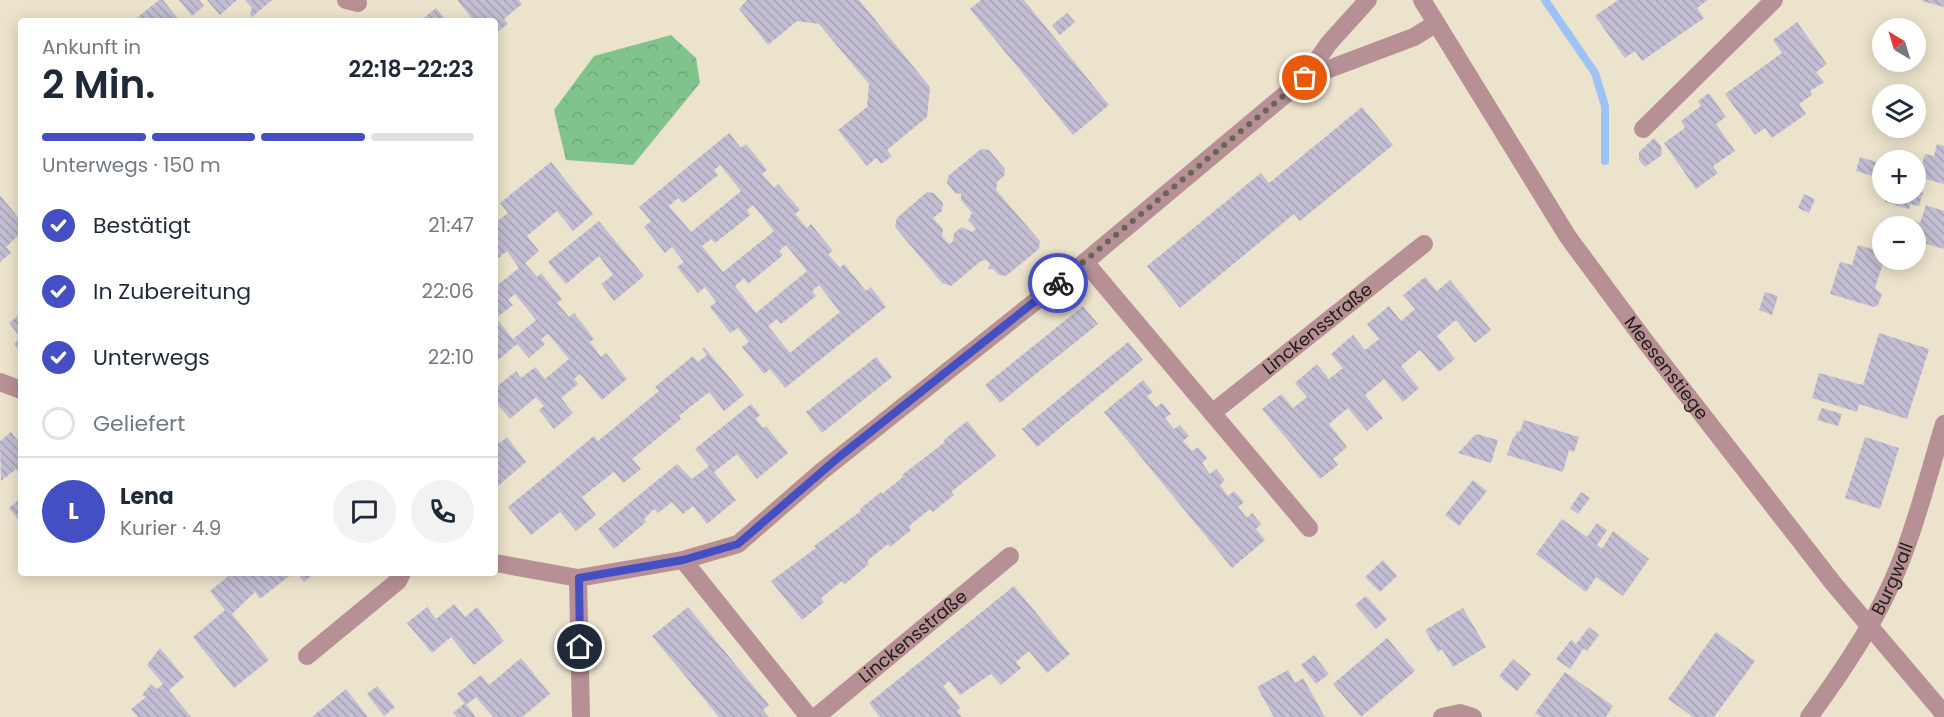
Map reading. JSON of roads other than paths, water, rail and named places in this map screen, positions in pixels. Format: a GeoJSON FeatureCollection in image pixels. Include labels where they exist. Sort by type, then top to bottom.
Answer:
{"type":"FeatureCollection","features":[{"type":"Feature","properties":{"kind":"street"},"geometry":{"type":"LineString","coordinates":[[498,564],[579,578],[683,560],[738,544],[945,371],[1085,262],[1305,78],[1329,43],[1368,0]]}},
{"type":"Feature","properties":{"kind":"street","name":"Meesenstiege"},"geometry":{"type":"LineString","coordinates":[[1422,0],[1568,237],[1645,341],[1869,627],[1944,714]]}},
{"type":"Feature","properties":{"kind":"street"},"geometry":{"type":"LineString","coordinates":[[1643,129],[1774,0]]}},
{"type":"Feature","properties":{"kind":"street"},"geometry":{"type":"LineString","coordinates":[[1305,78],[1414,37],[1435,24]]}},
{"type":"Feature","properties":{"kind":"street","name":"Linckensstraße"},"geometry":{"type":"LineString","coordinates":[[1212,413],[1424,244]]}},
{"type":"Feature","properties":{"kind":"street"},"geometry":{"type":"LineString","coordinates":[[1085,262],[1309,528]]}},
{"type":"Feature","properties":{"kind":"street"},"geometry":{"type":"LineString","coordinates":[[0,382],[18,389]]}},
{"type":"Feature","properties":{"kind":"street","name":"Burgwall"},"geometry":{"type":"LineString","coordinates":[[1809,717],[1869,627],[1886,597],[1909,539],[1944,424]]}},
{"type":"Feature","properties":{"kind":"street","name":"Linckensstraße"},"geometry":{"type":"LineString","coordinates":[[816,717],[1010,556]]}},
{"type":"Feature","properties":{"kind":"street"},"geometry":{"type":"LineString","coordinates":[[683,560],[810,717]]}},
{"type":"Feature","properties":{"kind":"street"},"geometry":{"type":"LineString","coordinates":[[307,657],[398,581],[400,576]]}},
{"type":"Feature","properties":{"kind":"street"},"geometry":{"type":"LineString","coordinates":[[579,578],[581,717]]}},
{"type":"Feature","properties":{"kind":"street"},"geometry":{"type":"LineString","coordinates":[[1442,717],[1460,712],[1473,717]]}},
{"type":"Feature","properties":{"kind":"waterway"},"geometry":{"type":"LineString","coordinates":[[1545,0],[1595,73],[1605,106],[1605,161]]}}]}
